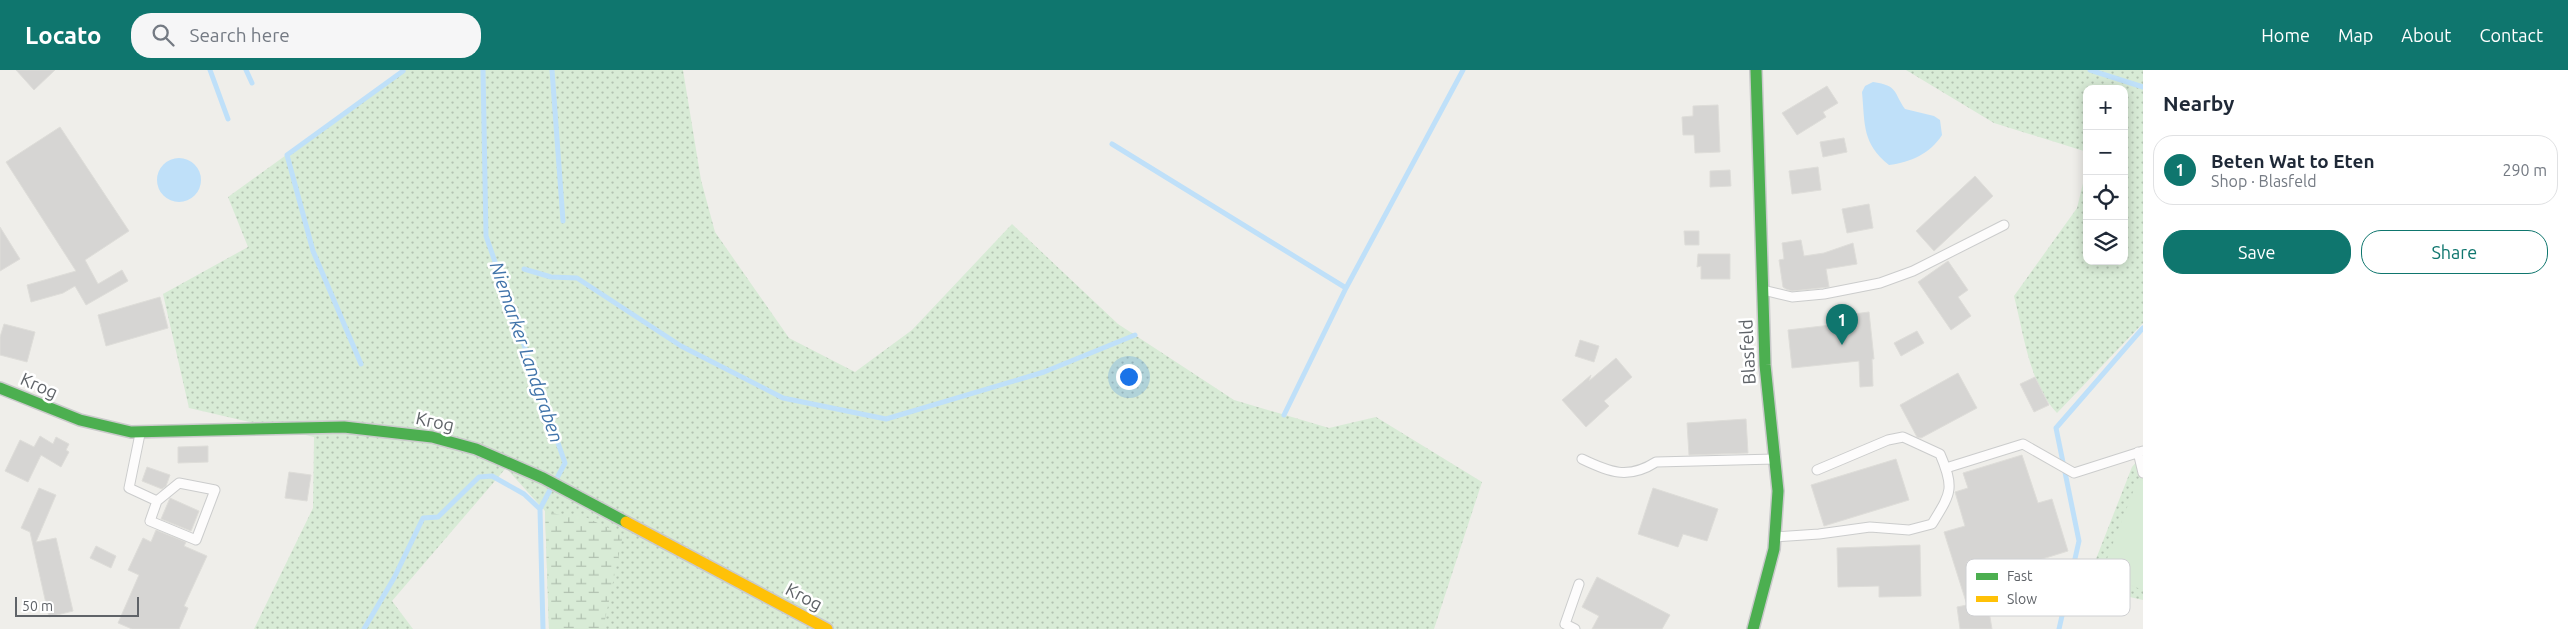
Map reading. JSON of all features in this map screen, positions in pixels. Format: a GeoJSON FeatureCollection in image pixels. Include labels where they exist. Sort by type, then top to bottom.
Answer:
{"type":"FeatureCollection","features":[{"type":"Feature","properties":{"kind":"street","name":"Blasfeld"},"geometry":{"type":"LineString","coordinates":[[1753,629],[1774,549],[1778,491],[1765,364],[1756,70]]}},
{"type":"Feature","properties":{"kind":"street","name":"Krog"},"geometry":{"type":"LineString","coordinates":[[0,388],[55,413],[98,427],[141,431],[344,427],[432,437],[476,449],[543,478],[827,629]]}},
{"type":"Feature","properties":{"kind":"lane"},"geometry":{"type":"LineString","coordinates":[[1762,290],[1792,297],[1824,294],[1880,283],[1913,271],[2004,225]]}},
{"type":"Feature","properties":{"kind":"lane"},"geometry":{"type":"LineString","coordinates":[[141,431],[129,488],[156,501]]}},
{"type":"Feature","properties":{"kind":"lane"},"geometry":{"type":"LineString","coordinates":[[1775,537],[1870,528],[1910,530],[1932,524],[1950,495],[1946,468],[1940,454],[1903,437],[1888,440],[1818,470]]}},
{"type":"Feature","properties":{"kind":"lane"},"geometry":{"type":"LineString","coordinates":[[1946,468],[2023,444],[2074,473],[2140,451],[2143,473]]}},
{"type":"Feature","properties":{"kind":"lane"},"geometry":{"type":"LineString","coordinates":[[1582,459],[1607,472],[1622,472],[1643,470],[1656,462],[1775,459]]}},
{"type":"Feature","properties":{"kind":"lane"},"geometry":{"type":"LineString","coordinates":[[179,483],[215,490],[196,540],[150,521],[156,501],[179,483]]}},
{"type":"Feature","properties":{"kind":"lane"},"geometry":{"type":"LineString","coordinates":[[1575,629],[1565,624],[1579,584]]}},
{"type":"Feature","properties":{"kind":"green space"},"geometry":{"type":"Polygon","coordinates":[[[404,70],[683,70],[701,180],[715,232],[789,338],[855,372],[912,330],[1012,224],[1118,324],[1234,400],[1329,428],[1376,417],[1482,482],[1434,629],[549,629],[545,511],[506,468],[392,601],[413,629],[254,629],[313,508],[314,437],[189,408],[163,294],[248,247],[228,197],[404,70]]]}},
{"type":"Feature","properties":{"kind":"green space"},"geometry":{"type":"Polygon","coordinates":[[[1906,70],[2143,70],[2143,323],[2057,413],[2040,388],[2034,373],[2014,296],[2077,208],[2083,183],[2083,265],[2128,265],[2128,85],[2083,85],[2083,151],[1994,123],[1906,70]]]}},
{"type":"Feature","properties":{"kind":"green space"},"geometry":{"type":"Polygon","coordinates":[[[2143,454],[2143,600],[2130,597],[2130,559],[2096,559],[2132,467],[2143,454]]]}},
{"type":"Feature","properties":{"kind":"green space"},"geometry":{"type":"Polygon","coordinates":[[[2138,479],[2143,481],[2143,590],[2130,585],[2130,559],[2107,559],[2138,479]]]}},
{"type":"Feature","properties":{"kind":"green space"},"geometry":{"type":"Polygon","coordinates":[[[545,511],[560,515],[583,516],[623,535],[603,629],[549,629],[545,511]]]}},
{"type":"Feature","properties":{"kind":"water"},"geometry":{"type":"Polygon","coordinates":[[[1873,82],[1891,88],[1905,109],[1934,116],[1940,120],[1942,135],[1926,152],[1912,159],[1889,165],[1880,157],[1866,133],[1864,114],[1862,92],[1865,86],[1873,82]]]}},
{"type":"Feature","properties":{"kind":"water"},"geometry":{"type":"Polygon","coordinates":[[[179,158],[191,162],[197,168],[201,180],[197,192],[191,198],[179,202],[167,198],[161,192],[157,180],[161,168],[167,162],[179,158]]]}},
{"type":"Feature","properties":{"kind":"building"},"geometry":{"type":"Polygon","coordinates":[[[16,70],[55,70],[34,90],[16,70]]]}},
{"type":"Feature","properties":{"kind":"building"},"geometry":{"type":"Polygon","coordinates":[[[1827,86],[1838,103],[1823,112],[1826,117],[1797,135],[1782,113],[1827,86]]]}},
{"type":"Feature","properties":{"kind":"building"},"geometry":{"type":"Polygon","coordinates":[[[1718,105],[1720,152],[1695,153],[1694,135],[1683,135],[1682,117],[1693,116],[1693,106],[1718,105]]]}},
{"type":"Feature","properties":{"kind":"building"},"geometry":{"type":"Polygon","coordinates":[[[60,127],[129,231],[85,260],[98,284],[122,270],[128,281],[86,305],[75,286],[63,293],[31,302],[27,285],[76,271],[6,162],[60,127]]]}},
{"type":"Feature","properties":{"kind":"building"},"geometry":{"type":"Polygon","coordinates":[[[1844,138],[1847,152],[1823,157],[1820,142],[1844,138]]]}},
{"type":"Feature","properties":{"kind":"building"},"geometry":{"type":"Polygon","coordinates":[[[1818,167],[1821,190],[1792,194],[1789,171],[1818,167]]]}},
{"type":"Feature","properties":{"kind":"building"},"geometry":{"type":"Polygon","coordinates":[[[1730,170],[1731,186],[1710,187],[1710,171],[1730,170]]]}},
{"type":"Feature","properties":{"kind":"building"},"geometry":{"type":"Polygon","coordinates":[[[1975,176],[1993,196],[1934,251],[1916,231],[1975,176]]]}},
{"type":"Feature","properties":{"kind":"building"},"geometry":{"type":"Polygon","coordinates":[[[1869,204],[1873,228],[1847,233],[1842,209],[1869,204]]]}},
{"type":"Feature","properties":{"kind":"building"},"geometry":{"type":"Polygon","coordinates":[[[0,227],[20,259],[0,271],[0,227]]]}},
{"type":"Feature","properties":{"kind":"building"},"geometry":{"type":"Polygon","coordinates":[[[1684,231],[1699,231],[1699,245],[1685,245],[1684,231]]]}},
{"type":"Feature","properties":{"kind":"building"},"geometry":{"type":"Polygon","coordinates":[[[1801,240],[1804,256],[1824,253],[1853,243],[1857,264],[1826,269],[1829,287],[1792,291],[1786,289],[1783,287],[1779,260],[1784,259],[1782,243],[1801,240]]]}},
{"type":"Feature","properties":{"kind":"building"},"geometry":{"type":"Polygon","coordinates":[[[1698,254],[1730,254],[1730,279],[1701,279],[1701,266],[1697,267],[1698,254]]]}},
{"type":"Feature","properties":{"kind":"building"},"geometry":{"type":"Polygon","coordinates":[[[1948,261],[1968,290],[1958,297],[1971,316],[1951,330],[1918,282],[1948,261]]]}},
{"type":"Feature","properties":{"kind":"building"},"geometry":{"type":"Polygon","coordinates":[[[160,297],[168,328],[106,346],[98,315],[160,297]]]}},
{"type":"Feature","properties":{"kind":"building"},"geometry":{"type":"Polygon","coordinates":[[[1869,312],[1874,359],[1872,359],[1873,386],[1860,387],[1859,361],[1792,368],[1788,330],[1831,325],[1830,317],[1869,312]]]}},
{"type":"Feature","properties":{"kind":"building"},"geometry":{"type":"Polygon","coordinates":[[[4,324],[35,332],[27,362],[0,355],[0,337],[4,324]]]}},
{"type":"Feature","properties":{"kind":"building"},"geometry":{"type":"Polygon","coordinates":[[[1917,331],[1924,343],[1901,356],[1894,343],[1917,331]]]}},
{"type":"Feature","properties":{"kind":"building"},"geometry":{"type":"Polygon","coordinates":[[[1580,340],[1599,346],[1594,362],[1575,356],[1580,340]]]}},
{"type":"Feature","properties":{"kind":"building"},"geometry":{"type":"Polygon","coordinates":[[[1616,358],[1632,377],[1604,401],[1609,406],[1586,427],[1562,400],[1591,375],[1589,381],[1616,358]]]}},
{"type":"Feature","properties":{"kind":"building"},"geometry":{"type":"Polygon","coordinates":[[[1958,373],[1977,408],[1921,438],[1917,437],[1900,405],[1958,373]]]}},
{"type":"Feature","properties":{"kind":"building"},"geometry":{"type":"Polygon","coordinates":[[[2035,377],[2049,405],[2034,412],[2020,384],[2035,377]]]}},
{"type":"Feature","properties":{"kind":"building"},"geometry":{"type":"Polygon","coordinates":[[[1746,419],[1748,453],[1689,455],[1687,423],[1746,419]]]}},
{"type":"Feature","properties":{"kind":"building"},"geometry":{"type":"Polygon","coordinates":[[[40,436],[53,444],[56,437],[69,444],[66,450],[69,452],[61,467],[41,455],[28,482],[5,471],[20,440],[34,447],[40,436]]]}},
{"type":"Feature","properties":{"kind":"building"},"geometry":{"type":"Polygon","coordinates":[[[208,446],[208,462],[178,463],[178,447],[208,446]]]}},
{"type":"Feature","properties":{"kind":"building"},"geometry":{"type":"Polygon","coordinates":[[[2022,455],[2038,503],[2052,499],[2068,551],[2042,559],[1966,559],[1966,602],[1944,532],[1965,526],[1955,492],[1968,488],[1963,473],[2022,455]]]}},
{"type":"Feature","properties":{"kind":"building"},"geometry":{"type":"Polygon","coordinates":[[[1896,459],[1909,500],[1824,526],[1811,485],[1896,459]]]}},
{"type":"Feature","properties":{"kind":"building"},"geometry":{"type":"Polygon","coordinates":[[[147,467],[170,475],[166,486],[162,489],[142,481],[147,467]]]}},
{"type":"Feature","properties":{"kind":"building"},"geometry":{"type":"Polygon","coordinates":[[[289,472],[311,475],[307,501],[285,498],[289,472]]]}},
{"type":"Feature","properties":{"kind":"building"},"geometry":{"type":"Polygon","coordinates":[[[39,488],[56,495],[36,542],[56,538],[73,611],[49,617],[30,532],[21,528],[39,488]]]}},
{"type":"Feature","properties":{"kind":"building"},"geometry":{"type":"Polygon","coordinates":[[[1653,488],[1718,509],[1707,541],[1683,534],[1678,547],[1638,534],[1653,488]]]}},
{"type":"Feature","properties":{"kind":"building"},"geometry":{"type":"Polygon","coordinates":[[[170,498],[199,511],[191,531],[161,519],[170,498]]]}},
{"type":"Feature","properties":{"kind":"building"},"geometry":{"type":"Polygon","coordinates":[[[156,530],[186,542],[184,546],[207,556],[184,606],[188,608],[179,629],[132,629],[118,623],[139,575],[128,570],[143,538],[151,542],[156,530]]]}},
{"type":"Feature","properties":{"kind":"building"},"geometry":{"type":"Polygon","coordinates":[[[1920,545],[1921,596],[1879,597],[1879,586],[1838,587],[1837,548],[1920,545]]]}},
{"type":"Feature","properties":{"kind":"building"},"geometry":{"type":"Polygon","coordinates":[[[96,546],[116,556],[111,568],[90,558],[96,546]]]}},
{"type":"Feature","properties":{"kind":"building"},"geometry":{"type":"Polygon","coordinates":[[[1597,577],[1670,615],[1662,629],[1592,629],[1599,616],[1582,607],[1597,577]]]}},
{"type":"Feature","properties":{"kind":"building"},"geometry":{"type":"Polygon","coordinates":[[[1966,605],[1966,616],[1990,616],[1992,629],[1960,629],[1957,607],[1966,605]]]}},
{"type":"Feature","properties":{"kind":"waterway"},"geometry":{"type":"LineString","coordinates":[[210,70],[228,119]]}},
{"type":"Feature","properties":{"kind":"waterway"},"geometry":{"type":"LineString","coordinates":[[246,70],[252,83]]}},
{"type":"Feature","properties":{"kind":"waterway","name":"Niemarker Landgraben"},"geometry":{"type":"LineString","coordinates":[[483,70],[486,236],[565,463],[557,478]]}},
{"type":"Feature","properties":{"kind":"waterway"},"geometry":{"type":"LineString","coordinates":[[552,70],[563,221]]}},
{"type":"Feature","properties":{"kind":"waterway"},"geometry":{"type":"LineString","coordinates":[[1112,144],[1346,288],[1463,70]]}},
{"type":"Feature","properties":{"kind":"waterway"},"geometry":{"type":"LineString","coordinates":[[2090,70],[2143,87]]}},
{"type":"Feature","properties":{"kind":"waterway"},"geometry":{"type":"LineString","coordinates":[[361,364],[313,251],[287,155],[403,71]]}},
{"type":"Feature","properties":{"kind":"waterway"},"geometry":{"type":"LineString","coordinates":[[524,269],[551,277],[577,278],[681,346],[783,398],[886,419],[1044,372],[1135,335]]}},
{"type":"Feature","properties":{"kind":"waterway"},"geometry":{"type":"LineString","coordinates":[[1284,415],[1346,288]]}},
{"type":"Feature","properties":{"kind":"waterway"},"geometry":{"type":"LineString","coordinates":[[2075,559],[2079,541],[2056,428],[2143,328]]}},
{"type":"Feature","properties":{"kind":"waterway"},"geometry":{"type":"LineString","coordinates":[[364,629],[394,578],[423,518],[438,517],[479,477],[492,476],[524,494],[540,509]]}},
{"type":"Feature","properties":{"kind":"waterway","name":"Niemarker Landgraben"},"geometry":{"type":"LineString","coordinates":[[543,629],[540,509],[550,490]]}},
{"type":"Feature","properties":{"kind":"waterway"},"geometry":{"type":"LineString","coordinates":[[2059,629],[2062,616]]}},
{"type":"Feature","properties":{"kind":"traffic: fast"},"geometry":{"type":"LineString","coordinates":[[1753,629],[1774,549],[1778,491],[1765,365],[1756,70]]}},
{"type":"Feature","properties":{"kind":"traffic: fast"},"geometry":{"type":"LineString","coordinates":[[0,388],[80,420],[131,432],[344,427],[432,437],[476,449],[543,478],[626,522]]}},
{"type":"Feature","properties":{"kind":"traffic: slow"},"geometry":{"type":"LineString","coordinates":[[626,522],[827,629]]}},
{"type":"Feature","properties":{"kind":"place","name":"Beten Wat to Eten"},"geometry":{"type":"Point","coordinates":[1842,345]}}]}
